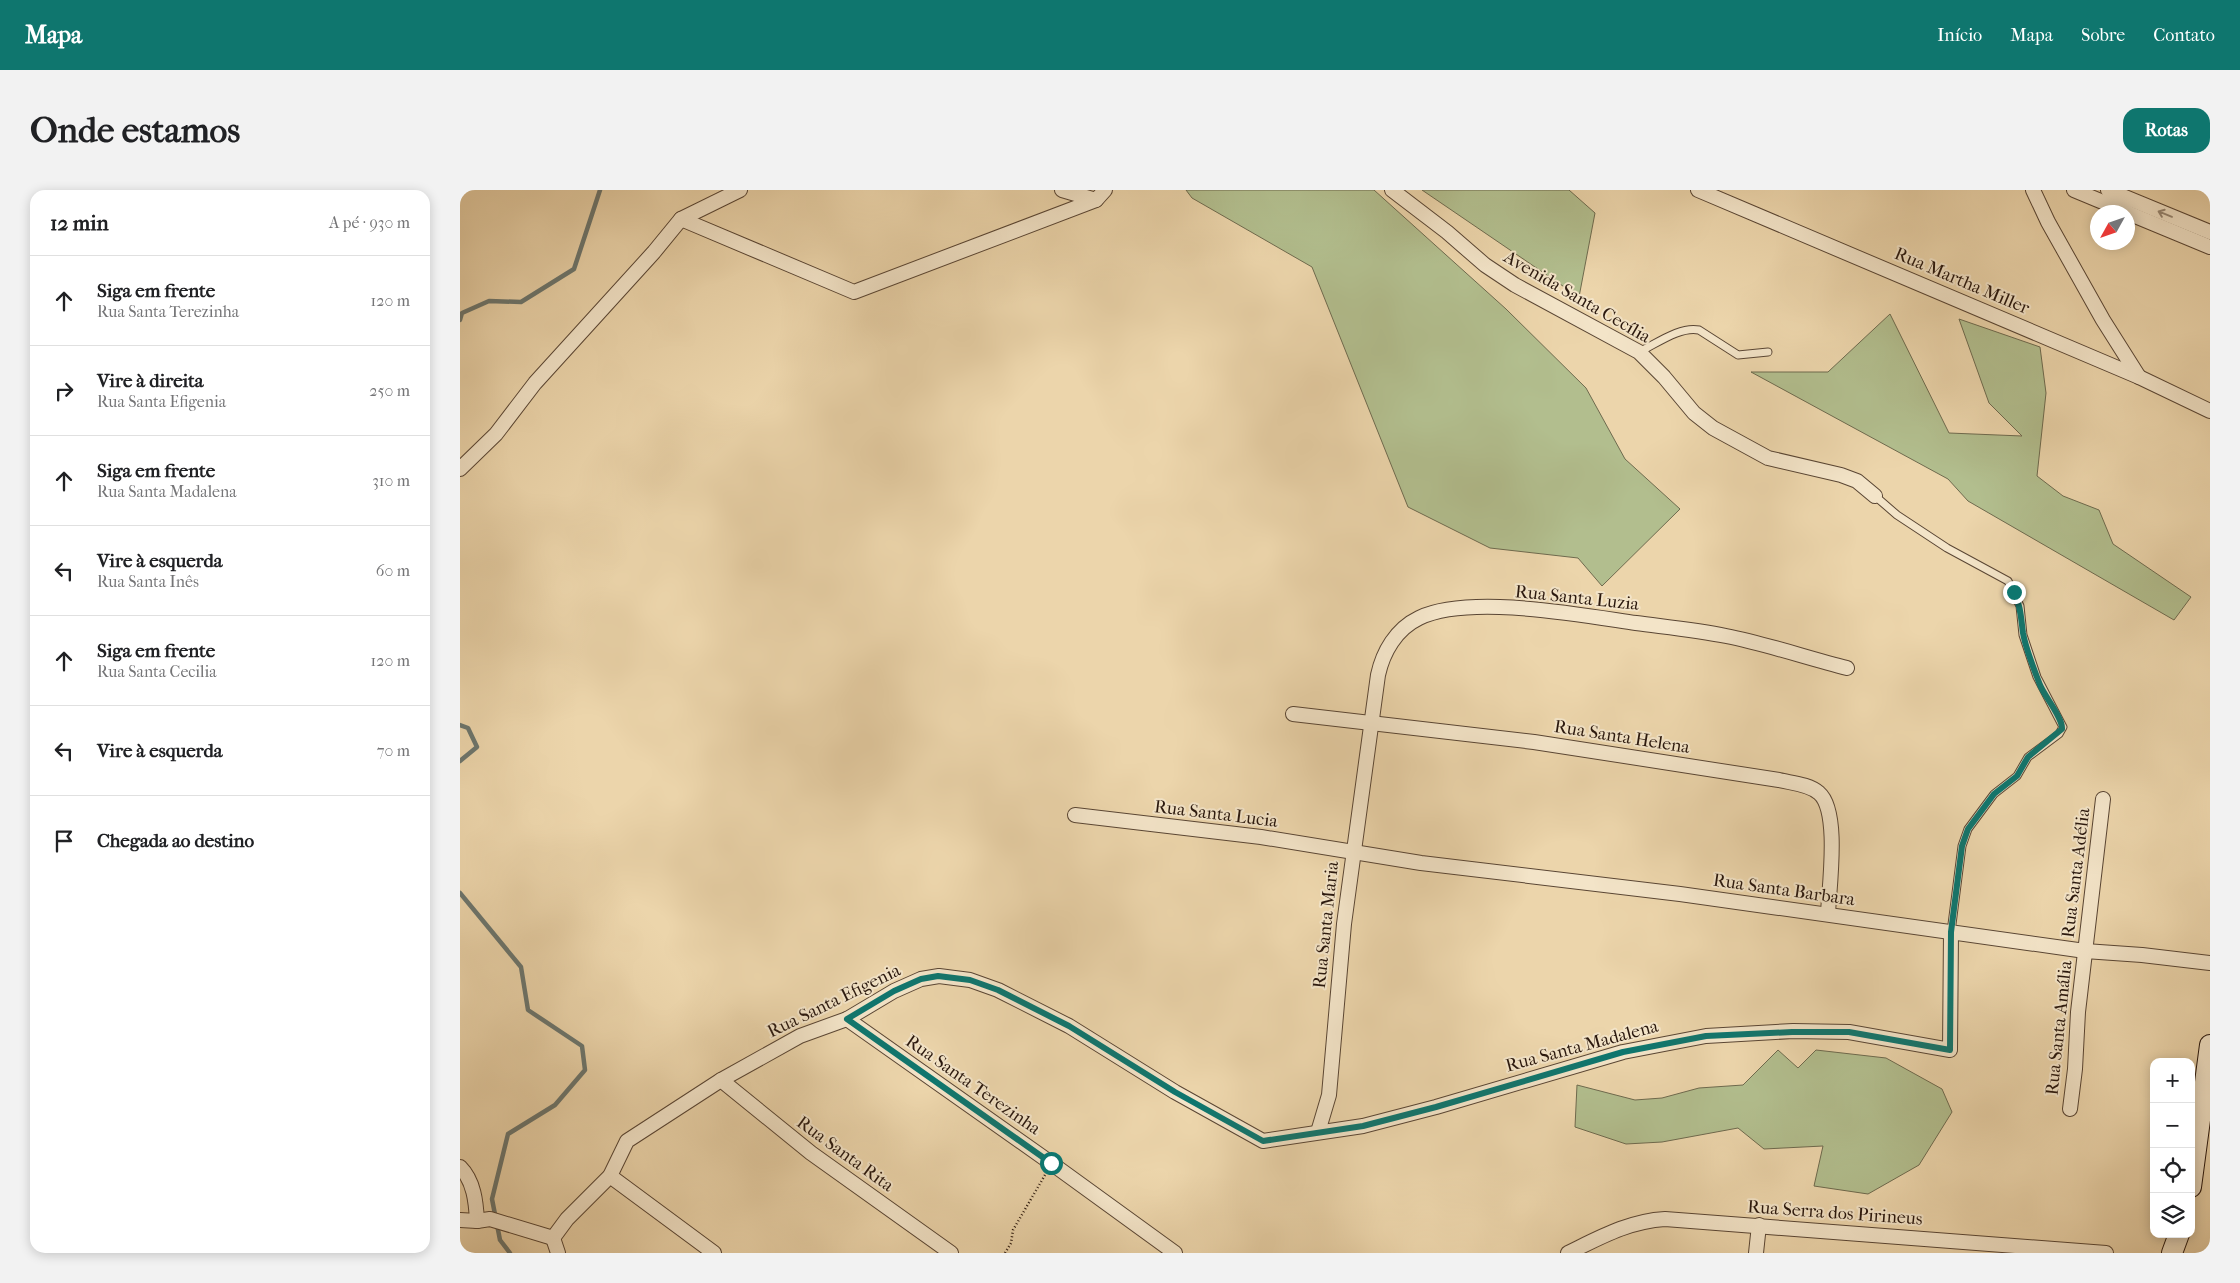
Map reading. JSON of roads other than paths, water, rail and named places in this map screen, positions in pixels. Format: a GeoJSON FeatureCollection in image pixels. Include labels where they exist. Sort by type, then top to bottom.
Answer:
{"type":"FeatureCollection","features":[{"type":"Feature","properties":{"kind":"main road"},"geometry":{"type":"LineString","coordinates":[[2195,1157],[2210,1045]]}},
{"type":"Feature","properties":{"kind":"main road"},"geometry":{"type":"LineString","coordinates":[[2172,1253],[2177,1238]]}},
{"type":"Feature","properties":{"kind":"street"},"geometry":{"type":"LineString","coordinates":[[460,470],[496,434],[535,383],[654,252],[680,218],[740,190]]}},
{"type":"Feature","properties":{"kind":"street"},"geometry":{"type":"LineString","coordinates":[[1062,190],[1100,195]]}},
{"type":"Feature","properties":{"kind":"street","name":"Avenida Santa Cecília"},"geometry":{"type":"LineString","coordinates":[[1392,190],[1447,232],[1485,266],[1515,285],[1639,352],[1664,377],[1694,412],[1713,428],[1768,458],[1842,474],[1857,481],[1875,496]]}},
{"type":"Feature","properties":{"kind":"street"},"geometry":{"type":"LineString","coordinates":[[2034,190],[2048,222],[2103,320],[2140,377]]}},
{"type":"Feature","properties":{"kind":"street"},"geometry":{"type":"LineString","coordinates":[[2074,190],[2109,205]]}},
{"type":"Feature","properties":{"kind":"street"},"geometry":{"type":"LineString","coordinates":[[2108,190],[2210,232]]}},
{"type":"Feature","properties":{"kind":"street","name":"Rua Martha Miller"},"geometry":{"type":"LineString","coordinates":[[1700,191],[2140,377],[2210,411]]}},
{"type":"Feature","properties":{"kind":"street"},"geometry":{"type":"LineString","coordinates":[[680,218],[854,292],[1100,195]]}},
{"type":"Feature","properties":{"kind":"street"},"geometry":{"type":"LineString","coordinates":[[2135,216],[2210,248]]}},
{"type":"Feature","properties":{"kind":"street","name":"Rua Santa Luzia"},"geometry":{"type":"LineString","coordinates":[[1370,722],[1382,660],[1391,642],[1405,628],[1419,618],[1450,610],[1477,607],[1553,611],[1707,633],[1727,636],[1847,668]]}},
{"type":"Feature","properties":{"kind":"street","name":"Rua Santa Helena"},"geometry":{"type":"LineString","coordinates":[[1293,714],[1534,742],[1770,779],[1811,788],[1825,800],[1831,819],[1828,914]]}},
{"type":"Feature","properties":{"kind":"street","name":"Rua Santa Maria"},"geometry":{"type":"LineString","coordinates":[[1318,1132],[1329,1095],[1344,924],[1370,722]]}},
{"type":"Feature","properties":{"kind":"street","name":"Rua Santa Adélia"},"geometry":{"type":"LineString","coordinates":[[2085,951],[2103,799]]}},
{"type":"Feature","properties":{"kind":"street","name":"Rua Santa Lucia"},"geometry":{"type":"LineString","coordinates":[[1075,815],[1261,837],[1352,853]]}},
{"type":"Feature","properties":{"kind":"street","name":"Rua Santa Barbara"},"geometry":{"type":"LineString","coordinates":[[1352,853],[1828,914],[2085,951],[2142,955],[2210,964]]}},
{"type":"Feature","properties":{"kind":"street","name":"Rua Santa Madalena"},"geometry":{"type":"LineString","coordinates":[[1318,1132],[1363,1126],[1436,1107],[1623,1052],[1706,1036],[1792,1032],[1849,1032],[1950,1050],[1951,932]]}},
{"type":"Feature","properties":{"kind":"street","name":"Rua Santa Amália"},"geometry":{"type":"LineString","coordinates":[[2070,1109],[2085,951]]}},
{"type":"Feature","properties":{"kind":"street","name":"Rua Santa Efigenia"},"geometry":{"type":"LineString","coordinates":[[553,1238],[567,1219],[610,1176],[627,1141],[721,1080],[800,1036],[847,1019],[894,991],[921,979],[938,976],[970,980],[998,990],[1069,1026],[1175,1092],[1263,1141],[1318,1132]]}},
{"type":"Feature","properties":{"kind":"street","name":"Rua Santa Terezinha"},"geometry":{"type":"LineString","coordinates":[[847,1019],[1051,1163],[1174,1253]]}},
{"type":"Feature","properties":{"kind":"street","name":"Rua Santa Rita"},"geometry":{"type":"LineString","coordinates":[[721,1080],[811,1153],[951,1253]]}},
{"type":"Feature","properties":{"kind":"street"},"geometry":{"type":"LineString","coordinates":[[460,1167],[470,1180],[476,1204],[484,1220]]}},
{"type":"Feature","properties":{"kind":"street"},"geometry":{"type":"LineString","coordinates":[[610,1176],[714,1253]]}},
{"type":"Feature","properties":{"kind":"street"},"geometry":{"type":"LineString","coordinates":[[460,1220],[509,1223],[553,1238],[558,1253]]}},
{"type":"Feature","properties":{"kind":"street","name":"Rua Serra dos Pirineus"},"geometry":{"type":"LineString","coordinates":[[1568,1253],[1630,1224],[1649,1220],[1759,1225],[2106,1253]]}},
{"type":"Feature","properties":{"kind":"street"},"geometry":{"type":"LineString","coordinates":[[1756,1253],[1759,1225]]}},
{"type":"Feature","properties":{"kind":"lane"},"geometry":{"type":"LineString","coordinates":[[1639,352],[1692,328],[1699,330],[1738,354],[1768,352]]}},
{"type":"Feature","properties":{"kind":"lane"},"geometry":{"type":"LineString","coordinates":[[1875,496],[1897,515],[1947,548],[2003,577],[2011,585],[2020,606],[2024,635],[2037,677],[2063,726],[2059,734],[2028,757],[2017,776],[1994,794],[1968,829],[1962,846],[1951,932]]}},
{"type":"Feature","properties":{"kind":"waterway"},"geometry":{"type":"LineString","coordinates":[[460,320],[462,313],[489,301],[521,302],[574,269],[600,190]]}},
{"type":"Feature","properties":{"kind":"waterway"},"geometry":{"type":"LineString","coordinates":[[460,725],[468,728],[477,747],[460,761]]}},
{"type":"Feature","properties":{"kind":"waterway"},"geometry":{"type":"LineString","coordinates":[[460,893],[521,967],[528,1010],[582,1046],[585,1070],[555,1105],[508,1134],[492,1199],[500,1240],[510,1253]]}}]}
